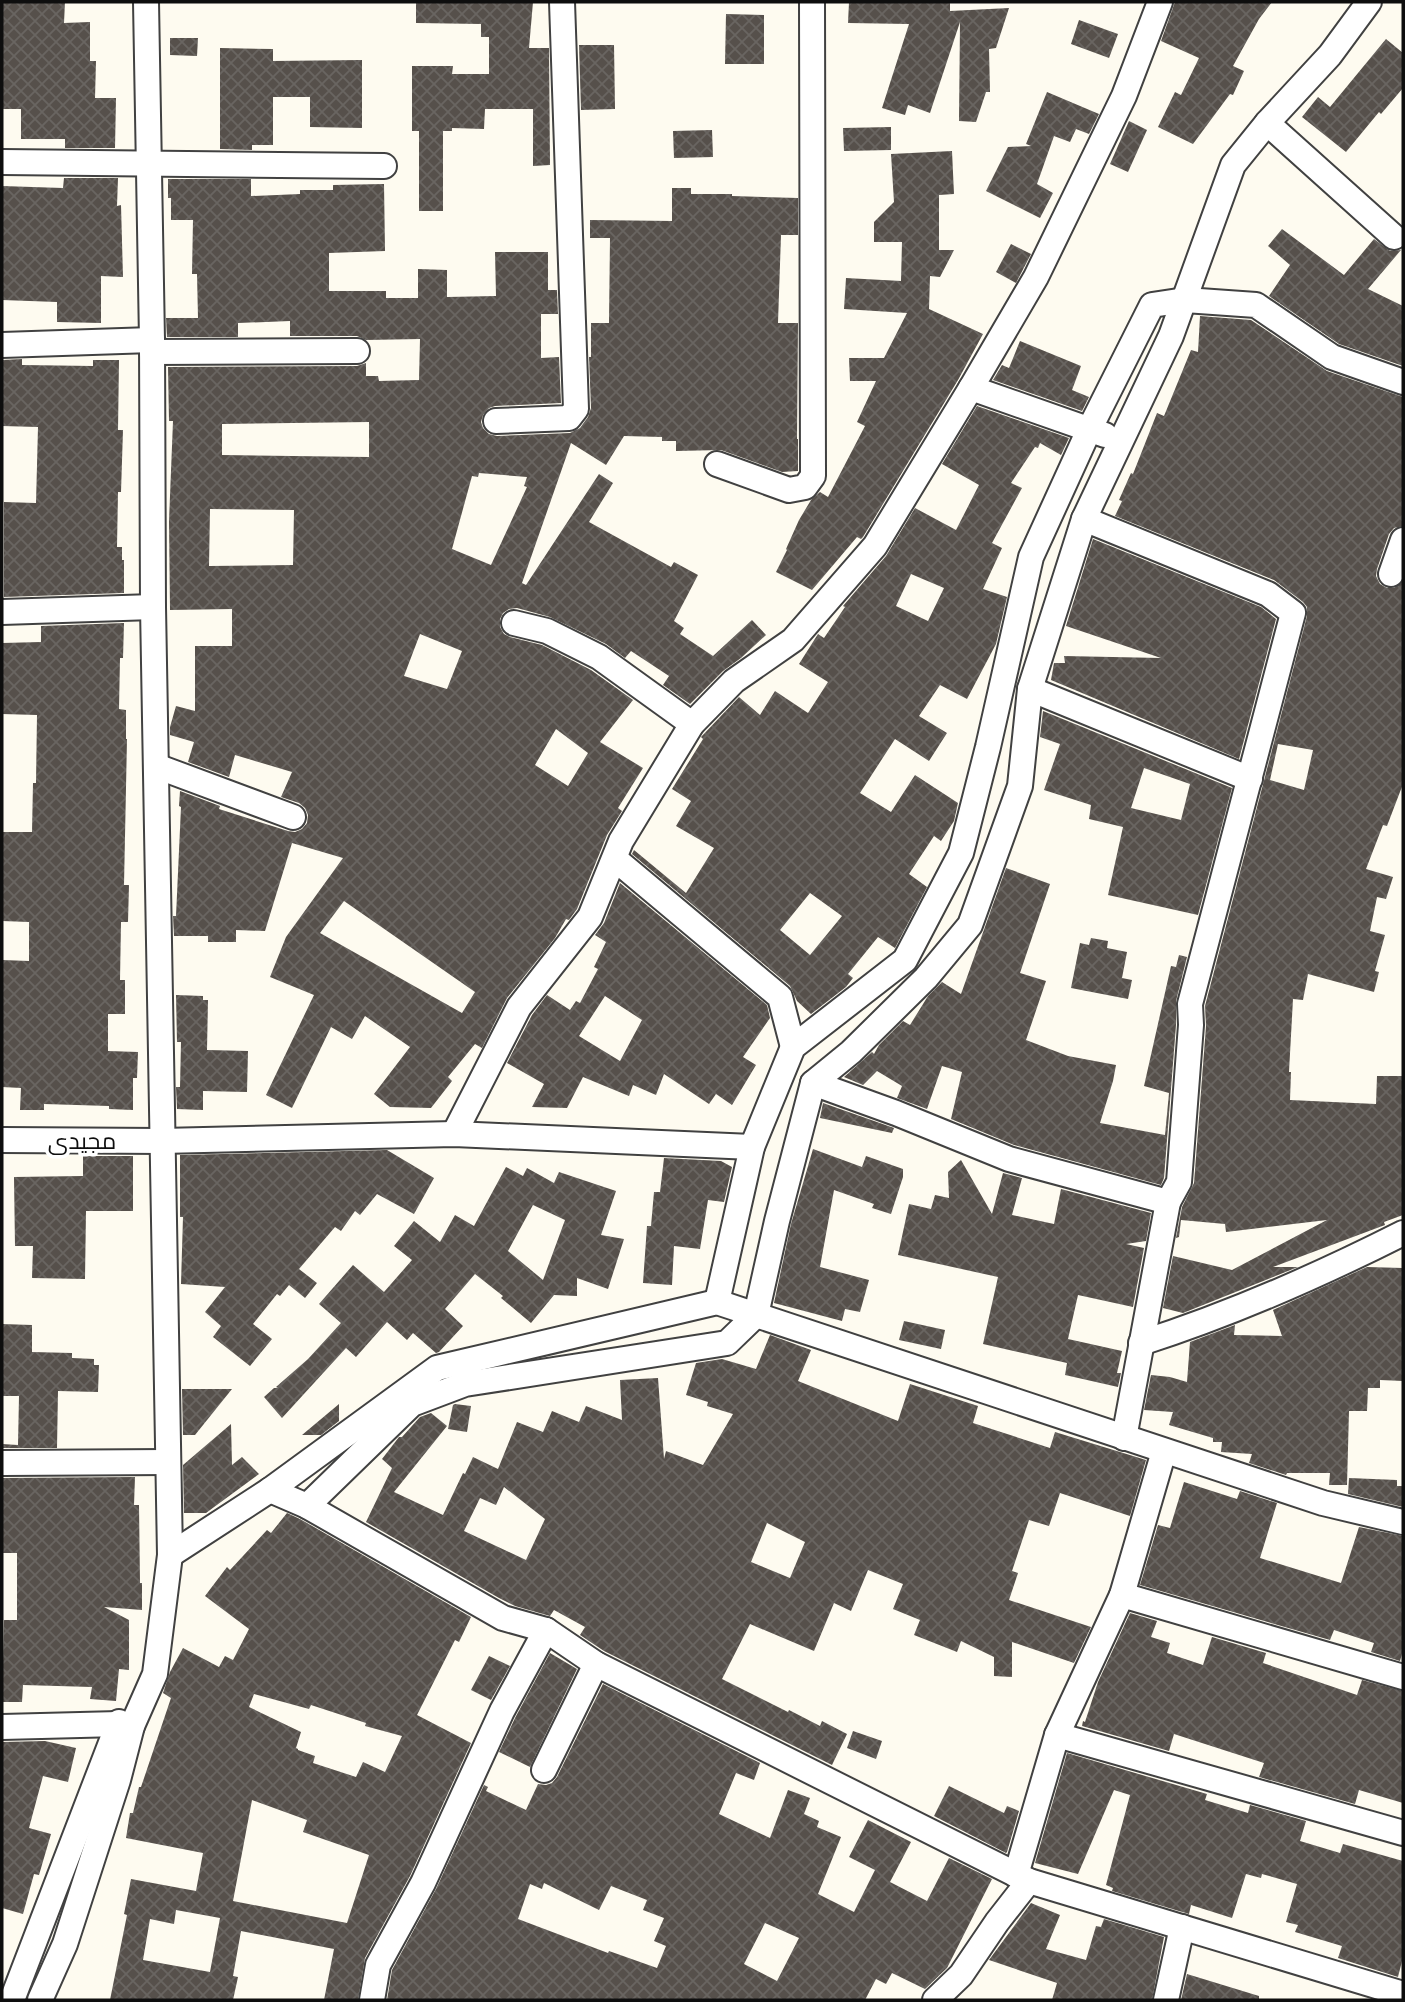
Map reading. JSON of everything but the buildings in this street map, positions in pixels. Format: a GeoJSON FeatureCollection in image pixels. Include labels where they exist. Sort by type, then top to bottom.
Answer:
{"type":"FeatureCollection","features":[{"type":"Feature","properties":{"kind":"street"},"geometry":{"type":"LineString","coordinates":[[146,2],[153,607],[170,1555],[155,1674],[159,1701]]}},
{"type":"Feature","properties":{"kind":"street"},"geometry":{"type":"LineString","coordinates":[[496,421],[569,418],[576,409],[562,2]]}},
{"type":"Feature","properties":{"kind":"street"},"geometry":{"type":"LineString","coordinates":[[717,464],[789,490],[805,487],[813,476],[812,2]]}},
{"type":"Feature","properties":{"kind":"street"},"geometry":{"type":"LineString","coordinates":[[454,1134],[519,1007],[590,916],[621,841],[692,724],[734,681],[793,640],[875,546],[1036,277],[1124,96],[1160,2]]}},
{"type":"Feature","properties":{"kind":"street"},"geometry":{"type":"LineString","coordinates":[[307,1506],[412,1404],[465,1384],[727,1343],[756,1315],[813,1083],[851,1052],[926,978],[971,925],[1020,786],[1030,689],[1084,519],[1171,336],[1233,165],[1267,123],[1330,55],[1369,2]]}},
{"type":"Feature","properties":{"kind":"street"},"geometry":{"type":"LineString","coordinates":[[1267,123],[1394,237]]}},
{"type":"Feature","properties":{"kind":"street"},"geometry":{"type":"LineString","coordinates":[[2,162],[384,166]]}},
{"type":"Feature","properties":{"kind":"street"},"geometry":{"type":"LineString","coordinates":[[717,1302],[751,1147],[793,1047],[905,960],[961,853],[1031,556],[1089,430],[1152,305],[1185,300],[1256,305],[1332,357],[1403,382]]}},
{"type":"Feature","properties":{"kind":"street"},"geometry":{"type":"LineString","coordinates":[[2,345],[357,351]]}},
{"type":"Feature","properties":{"kind":"street"},"geometry":{"type":"LineString","coordinates":[[971,388],[1121,441]]}},
{"type":"Feature","properties":{"kind":"street"},"geometry":{"type":"LineString","coordinates":[[1084,519],[1268,594],[1293,612],[1190,1004],[1179,1182],[1168,1202],[1124,1438]]}},
{"type":"Feature","properties":{"kind":"street"},"geometry":{"type":"LineString","coordinates":[[1391,574],[1403,540]]}},
{"type":"Feature","properties":{"kind":"street"},"geometry":{"type":"LineString","coordinates":[[2,612],[153,607]]}},
{"type":"Feature","properties":{"kind":"street"},"geometry":{"type":"LineString","coordinates":[[514,623],[547,631],[599,657],[692,724]]}},
{"type":"Feature","properties":{"kind":"street"},"geometry":{"type":"LineString","coordinates":[[1030,689],[1250,779]]}},
{"type":"Feature","properties":{"kind":"street"},"geometry":{"type":"LineString","coordinates":[[156,766],[293,817]]}},
{"type":"Feature","properties":{"kind":"street"},"geometry":{"type":"LineString","coordinates":[[615,859],[780,997],[793,1047]]}},
{"type":"Feature","properties":{"kind":"street"},"geometry":{"type":"LineString","coordinates":[[813,1083],[1009,1159],[1168,1202]]}},
{"type":"Feature","properties":{"kind":"street","name":"مجیدی"},"geometry":{"type":"LineString","coordinates":[[2,1140],[162,1140],[454,1134],[751,1147]]}},
{"type":"Feature","properties":{"kind":"street"},"geometry":{"type":"LineString","coordinates":[[1141,1343],[1199,1325],[1255,1303],[1403,1233]]}},
{"type":"Feature","properties":{"kind":"street"},"geometry":{"type":"LineString","coordinates":[[170,1555],[270,1490],[438,1368],[717,1302],[1323,1503],[1403,1522]]}},
{"type":"Feature","properties":{"kind":"street"},"geometry":{"type":"LineString","coordinates":[[936,2000],[961,1975],[997,1922],[1022,1878],[1057,1735],[1122,1595],[1164,1451]]}},
{"type":"Feature","properties":{"kind":"street"},"geometry":{"type":"LineString","coordinates":[[2,1463],[168,1462]]}},
{"type":"Feature","properties":{"kind":"street"},"geometry":{"type":"LineString","coordinates":[[270,1490],[307,1506],[503,1618],[546,1630],[596,1664],[1022,1878],[1403,1994]]}},
{"type":"Feature","properties":{"kind":"street"},"geometry":{"type":"LineString","coordinates":[[1122,1595],[1403,1677]]}},
{"type":"Feature","properties":{"kind":"street"},"geometry":{"type":"LineString","coordinates":[[12,2000],[125,1725],[163,1611]]}},
{"type":"Feature","properties":{"kind":"street"},"geometry":{"type":"LineString","coordinates":[[372,2000],[378,1965],[423,1882],[502,1711],[546,1630]]}},
{"type":"Feature","properties":{"kind":"street"},"geometry":{"type":"LineString","coordinates":[[544,1770],[596,1664]]}},
{"type":"Feature","properties":{"kind":"street"},"geometry":{"type":"LineString","coordinates":[[40,2000],[65,1944],[118,1780],[125,1725],[155,1674]]}},
{"type":"Feature","properties":{"kind":"street"},"geometry":{"type":"LineString","coordinates":[[2,1727],[125,1725]]}},
{"type":"Feature","properties":{"kind":"street"},"geometry":{"type":"LineString","coordinates":[[1057,1735],[1403,1833]]}},
{"type":"Feature","properties":{"kind":"street"},"geometry":{"type":"LineString","coordinates":[[1166,2000],[1182,1927]]}}]}
